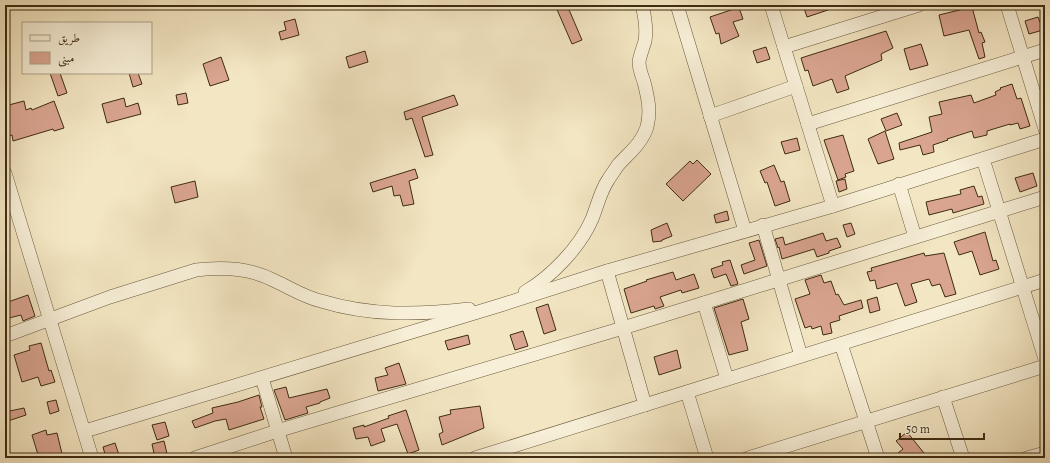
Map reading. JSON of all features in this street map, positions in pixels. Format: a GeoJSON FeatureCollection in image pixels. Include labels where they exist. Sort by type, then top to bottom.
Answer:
{"type":"FeatureCollection","features":[{"type":"Feature","properties":{"kind":"street"},"geometry":{"type":"LineString","coordinates":[[5,336],[110,297],[196,270],[210,268],[253,273],[272,279],[319,301],[355,310],[411,313],[453,311],[501,305],[536,285],[572,252],[591,221],[606,182],[618,165],[633,151],[642,139],[647,128],[650,111],[648,96],[640,70],[639,61],[645,40],[646,28],[642,5]]}},
{"type":"Feature","properties":{"kind":"street"},"geometry":{"type":"LineString","coordinates":[[677,5],[745,231]]}},
{"type":"Feature","properties":{"kind":"street"},"geometry":{"type":"LineString","coordinates":[[770,5],[833,206]]}},
{"type":"Feature","properties":{"kind":"street"},"geometry":{"type":"LineString","coordinates":[[784,47],[919,5]]}},
{"type":"Feature","properties":{"kind":"street"},"geometry":{"type":"LineString","coordinates":[[1007,5],[1045,129]]}},
{"type":"Feature","properties":{"kind":"street"},"geometry":{"type":"LineString","coordinates":[[808,124],[1045,50]]}},
{"type":"Feature","properties":{"kind":"street"},"geometry":{"type":"LineString","coordinates":[[710,116],[796,86]]}},
{"type":"Feature","properties":{"kind":"street"},"geometry":{"type":"LineString","coordinates":[[85,431],[501,305],[607,271],[833,206],[1045,139]]}},
{"type":"Feature","properties":{"kind":"street"},"geometry":{"type":"LineString","coordinates":[[983,159],[1045,359]]}},
{"type":"Feature","properties":{"kind":"street"},"geometry":{"type":"LineString","coordinates":[[5,173],[11,214],[51,320],[92,458]]}},
{"type":"Feature","properties":{"kind":"street"},"geometry":{"type":"LineString","coordinates":[[899,184],[915,237]]}},
{"type":"Feature","properties":{"kind":"street"},"geometry":{"type":"LineString","coordinates":[[195,458],[277,431],[623,328],[1045,197]]}},
{"type":"Feature","properties":{"kind":"street"},"geometry":{"type":"LineString","coordinates":[[763,225],[801,356]]}},
{"type":"Feature","properties":{"kind":"street"},"geometry":{"type":"LineString","coordinates":[[607,271],[645,405]]}},
{"type":"Feature","properties":{"kind":"street"},"geometry":{"type":"LineString","coordinates":[[474,458],[1045,280]]}},
{"type":"Feature","properties":{"kind":"street"},"geometry":{"type":"LineString","coordinates":[[704,303],[727,379]]}},
{"type":"Feature","properties":{"kind":"street"},"geometry":{"type":"LineString","coordinates":[[841,344],[865,422],[878,458]]}},
{"type":"Feature","properties":{"kind":"street"},"geometry":{"type":"LineString","coordinates":[[748,458],[1045,366]]}},
{"type":"Feature","properties":{"kind":"street"},"geometry":{"type":"LineString","coordinates":[[262,378],[286,458]]}},
{"type":"Feature","properties":{"kind":"street"},"geometry":{"type":"LineString","coordinates":[[687,392],[707,458]]}},
{"type":"Feature","properties":{"kind":"street"},"geometry":{"type":"LineString","coordinates":[[943,397],[963,458]]}},
{"type":"Feature","properties":{"kind":"street"},"geometry":{"type":"LineString","coordinates":[[1027,458],[1045,453]]}},
{"type":"Feature","properties":{"kind":"building"},"geometry":{"type":"Polygon","coordinates":[[[555,5],[567,5],[582,40],[572,44],[555,5]]]}},
{"type":"Feature","properties":{"kind":"building"},"geometry":{"type":"Polygon","coordinates":[[[730,5],[738,5],[743,19],[733,22],[739,36],[721,44],[719,33],[716,34],[710,17],[731,10],[730,5]]]}},
{"type":"Feature","properties":{"kind":"building"},"geometry":{"type":"Polygon","coordinates":[[[803,5],[837,5],[837,7],[807,17],[803,5]]]}},
{"type":"Feature","properties":{"kind":"building"},"geometry":{"type":"Polygon","coordinates":[[[972,7],[979,33],[981,32],[985,42],[982,43],[985,57],[979,59],[969,30],[944,36],[939,15],[972,7]]]}},
{"type":"Feature","properties":{"kind":"building"},"geometry":{"type":"Polygon","coordinates":[[[1038,17],[1043,30],[1029,34],[1025,21],[1038,17]]]}},
{"type":"Feature","properties":{"kind":"building"},"geometry":{"type":"Polygon","coordinates":[[[295,19],[299,35],[281,40],[279,32],[286,30],[284,22],[295,19]]]}},
{"type":"Feature","properties":{"kind":"building"},"geometry":{"type":"Polygon","coordinates":[[[886,31],[893,48],[881,54],[882,60],[845,76],[849,89],[837,93],[832,79],[813,86],[808,70],[805,71],[801,58],[886,31]]]}},
{"type":"Feature","properties":{"kind":"building"},"geometry":{"type":"Polygon","coordinates":[[[921,44],[928,65],[910,70],[904,49],[921,44]]]}},
{"type":"Feature","properties":{"kind":"building"},"geometry":{"type":"Polygon","coordinates":[[[766,47],[770,59],[757,63],[753,51],[766,47]]]}},
{"type":"Feature","properties":{"kind":"building"},"geometry":{"type":"Polygon","coordinates":[[[365,51],[368,62],[349,68],[346,57],[365,51]]]}},
{"type":"Feature","properties":{"kind":"building"},"geometry":{"type":"Polygon","coordinates":[[[221,57],[229,80],[210,86],[203,64],[221,57]]]}},
{"type":"Feature","properties":{"kind":"building"},"geometry":{"type":"Polygon","coordinates":[[[50,74],[60,74],[67,93],[58,96],[50,74]]]}},
{"type":"Feature","properties":{"kind":"building"},"geometry":{"type":"Polygon","coordinates":[[[129,74],[138,74],[142,84],[133,87],[129,74]]]}},
{"type":"Feature","properties":{"kind":"building"},"geometry":{"type":"Polygon","coordinates":[[[1012,84],[1017,99],[1021,98],[1030,126],[1020,129],[1018,123],[1010,124],[987,131],[987,135],[974,138],[972,131],[933,145],[934,152],[923,155],[920,145],[900,150],[899,143],[932,132],[929,117],[942,114],[939,102],[971,95],[974,103],[996,95],[995,92],[1001,89],[1000,88],[1012,84]]]}},
{"type":"Feature","properties":{"kind":"building"},"geometry":{"type":"Polygon","coordinates":[[[186,93],[188,103],[178,105],[176,95],[186,93]]]}},
{"type":"Feature","properties":{"kind":"building"},"geometry":{"type":"Polygon","coordinates":[[[454,95],[458,105],[422,117],[433,155],[425,157],[412,118],[406,120],[404,112],[454,95]]]}},
{"type":"Feature","properties":{"kind":"building"},"geometry":{"type":"Polygon","coordinates":[[[124,98],[126,107],[138,103],[141,114],[107,123],[102,104],[124,98]]]}},
{"type":"Feature","properties":{"kind":"building"},"geometry":{"type":"Polygon","coordinates":[[[24,101],[26,110],[31,108],[32,110],[54,101],[64,128],[54,131],[53,129],[13,141],[12,135],[5,137],[5,106],[24,101]]]}},
{"type":"Feature","properties":{"kind":"building"},"geometry":{"type":"Polygon","coordinates":[[[897,113],[902,125],[886,131],[881,119],[897,113]]]}},
{"type":"Feature","properties":{"kind":"building"},"geometry":{"type":"Polygon","coordinates":[[[885,131],[894,159],[878,164],[868,139],[885,131]]]}},
{"type":"Feature","properties":{"kind":"building"},"geometry":{"type":"Polygon","coordinates":[[[843,135],[854,171],[845,174],[846,177],[838,180],[824,140],[843,135]]]}},
{"type":"Feature","properties":{"kind":"building"},"geometry":{"type":"Polygon","coordinates":[[[797,138],[800,150],[785,154],[781,142],[797,138]]]}},
{"type":"Feature","properties":{"kind":"building"},"geometry":{"type":"Polygon","coordinates":[[[697,160],[711,174],[683,201],[666,184],[690,161],[693,164],[697,160]]]}},
{"type":"Feature","properties":{"kind":"building"},"geometry":{"type":"Polygon","coordinates":[[[774,165],[781,182],[784,181],[790,201],[775,206],[767,182],[765,183],[760,171],[774,165]]]}},
{"type":"Feature","properties":{"kind":"building"},"geometry":{"type":"Polygon","coordinates":[[[415,169],[418,178],[409,181],[414,204],[403,206],[400,195],[394,196],[392,186],[373,192],[370,183],[415,169]]]}},
{"type":"Feature","properties":{"kind":"building"},"geometry":{"type":"Polygon","coordinates":[[[1033,173],[1037,186],[1020,192],[1015,178],[1033,173]]]}},
{"type":"Feature","properties":{"kind":"building"},"geometry":{"type":"Polygon","coordinates":[[[845,179],[847,189],[839,192],[836,181],[845,179]]]}},
{"type":"Feature","properties":{"kind":"building"},"geometry":{"type":"Polygon","coordinates":[[[195,181],[198,197],[175,203],[171,187],[195,181]]]}},
{"type":"Feature","properties":{"kind":"building"},"geometry":{"type":"Polygon","coordinates":[[[974,186],[978,197],[982,196],[984,204],[953,213],[952,209],[929,215],[926,202],[961,194],[960,190],[974,186]]]}},
{"type":"Feature","properties":{"kind":"building"},"geometry":{"type":"Polygon","coordinates":[[[727,211],[729,220],[716,223],[714,215],[727,211]]]}},
{"type":"Feature","properties":{"kind":"building"},"geometry":{"type":"Polygon","coordinates":[[[667,223],[672,236],[662,241],[653,242],[651,230],[667,223]]]}},
{"type":"Feature","properties":{"kind":"building"},"geometry":{"type":"Polygon","coordinates":[[[851,223],[855,234],[847,237],[843,225],[851,223]]]}},
{"type":"Feature","properties":{"kind":"building"},"geometry":{"type":"Polygon","coordinates":[[[985,232],[993,261],[996,260],[999,269],[980,275],[972,251],[959,255],[954,242],[985,232]]]}},
{"type":"Feature","properties":{"kind":"building"},"geometry":{"type":"Polygon","coordinates":[[[823,233],[826,241],[837,238],[841,247],[817,257],[814,249],[782,259],[775,239],[783,237],[785,245],[823,233]]]}},
{"type":"Feature","properties":{"kind":"building"},"geometry":{"type":"Polygon","coordinates":[[[759,240],[767,266],[744,274],[741,265],[755,260],[749,243],[759,240]]]}},
{"type":"Feature","properties":{"kind":"building"},"geometry":{"type":"Polygon","coordinates":[[[924,253],[925,256],[944,253],[956,294],[945,297],[940,284],[932,286],[929,279],[911,284],[917,302],[905,306],[897,283],[877,289],[875,280],[870,281],[867,272],[872,271],[871,268],[924,253]]]}},
{"type":"Feature","properties":{"kind":"building"},"geometry":{"type":"Polygon","coordinates":[[[730,260],[738,284],[731,286],[726,274],[714,278],[711,269],[723,265],[722,262],[730,260]]]}},
{"type":"Feature","properties":{"kind":"building"},"geometry":{"type":"Polygon","coordinates":[[[673,272],[676,280],[694,274],[699,288],[682,293],[681,290],[660,297],[664,306],[655,309],[654,306],[631,313],[624,289],[647,281],[646,280],[673,272]]]}},
{"type":"Feature","properties":{"kind":"building"},"geometry":{"type":"Polygon","coordinates":[[[821,275],[824,283],[831,281],[836,295],[838,294],[844,305],[861,300],[863,308],[839,316],[840,320],[830,323],[832,333],[823,335],[821,326],[812,329],[811,326],[805,328],[795,299],[810,294],[805,280],[821,275]]]}},
{"type":"Feature","properties":{"kind":"building"},"geometry":{"type":"Polygon","coordinates":[[[28,295],[35,316],[23,321],[21,315],[5,319],[5,303],[28,295]]]}},
{"type":"Feature","properties":{"kind":"building"},"geometry":{"type":"Polygon","coordinates":[[[877,297],[880,310],[870,313],[867,300],[877,297]]]}},
{"type":"Feature","properties":{"kind":"building"},"geometry":{"type":"Polygon","coordinates":[[[743,299],[749,319],[741,322],[748,350],[729,355],[714,308],[743,299]]]}},
{"type":"Feature","properties":{"kind":"building"},"geometry":{"type":"Polygon","coordinates":[[[548,304],[556,330],[544,334],[536,308],[548,304]]]}},
{"type":"Feature","properties":{"kind":"building"},"geometry":{"type":"Polygon","coordinates":[[[523,331],[528,346],[515,350],[510,335],[523,331]]]}},
{"type":"Feature","properties":{"kind":"building"},"geometry":{"type":"Polygon","coordinates":[[[468,335],[470,344],[448,350],[445,341],[468,335]]]}},
{"type":"Feature","properties":{"kind":"building"},"geometry":{"type":"Polygon","coordinates":[[[41,343],[49,371],[51,370],[55,382],[41,386],[38,377],[22,382],[14,355],[30,350],[29,346],[41,343]]]}},
{"type":"Feature","properties":{"kind":"building"},"geometry":{"type":"Polygon","coordinates":[[[677,350],[681,368],[659,375],[654,357],[677,350]]]}},
{"type":"Feature","properties":{"kind":"building"},"geometry":{"type":"Polygon","coordinates":[[[399,363],[406,384],[378,391],[375,378],[388,375],[385,368],[399,363]]]}},
{"type":"Feature","properties":{"kind":"building"},"geometry":{"type":"Polygon","coordinates":[[[286,387],[289,398],[327,389],[330,398],[306,407],[308,413],[285,420],[274,390],[286,387]]]}},
{"type":"Feature","properties":{"kind":"building"},"geometry":{"type":"Polygon","coordinates":[[[259,395],[262,407],[260,407],[264,419],[229,430],[226,419],[195,428],[192,421],[213,413],[212,408],[259,395]]]}},
{"type":"Feature","properties":{"kind":"building"},"geometry":{"type":"Polygon","coordinates":[[[56,400],[59,411],[50,414],[47,402],[56,400]]]}},
{"type":"Feature","properties":{"kind":"building"},"geometry":{"type":"Polygon","coordinates":[[[480,406],[484,428],[442,445],[439,434],[443,432],[439,417],[451,414],[450,410],[480,406]]]}},
{"type":"Feature","properties":{"kind":"building"},"geometry":{"type":"Polygon","coordinates":[[[24,408],[26,415],[5,422],[5,412],[24,408]]]}},
{"type":"Feature","properties":{"kind":"building"},"geometry":{"type":"Polygon","coordinates":[[[406,410],[419,450],[408,454],[397,424],[381,429],[385,441],[371,446],[368,437],[356,439],[353,428],[364,425],[364,427],[406,410]]]}},
{"type":"Feature","properties":{"kind":"building"},"geometry":{"type":"Polygon","coordinates":[[[165,422],[169,436],[157,440],[152,425],[165,422]]]}},
{"type":"Feature","properties":{"kind":"building"},"geometry":{"type":"Polygon","coordinates":[[[46,430],[47,435],[57,433],[63,458],[39,458],[32,435],[46,430]]]}},
{"type":"Feature","properties":{"kind":"building"},"geometry":{"type":"Polygon","coordinates":[[[907,432],[928,458],[892,458],[903,449],[896,441],[907,432]]]}},
{"type":"Feature","properties":{"kind":"building"},"geometry":{"type":"Polygon","coordinates":[[[164,441],[168,458],[155,458],[152,444],[164,441]]]}},
{"type":"Feature","properties":{"kind":"building"},"geometry":{"type":"Polygon","coordinates":[[[115,443],[120,458],[106,458],[103,447],[115,443]]]}}]}
